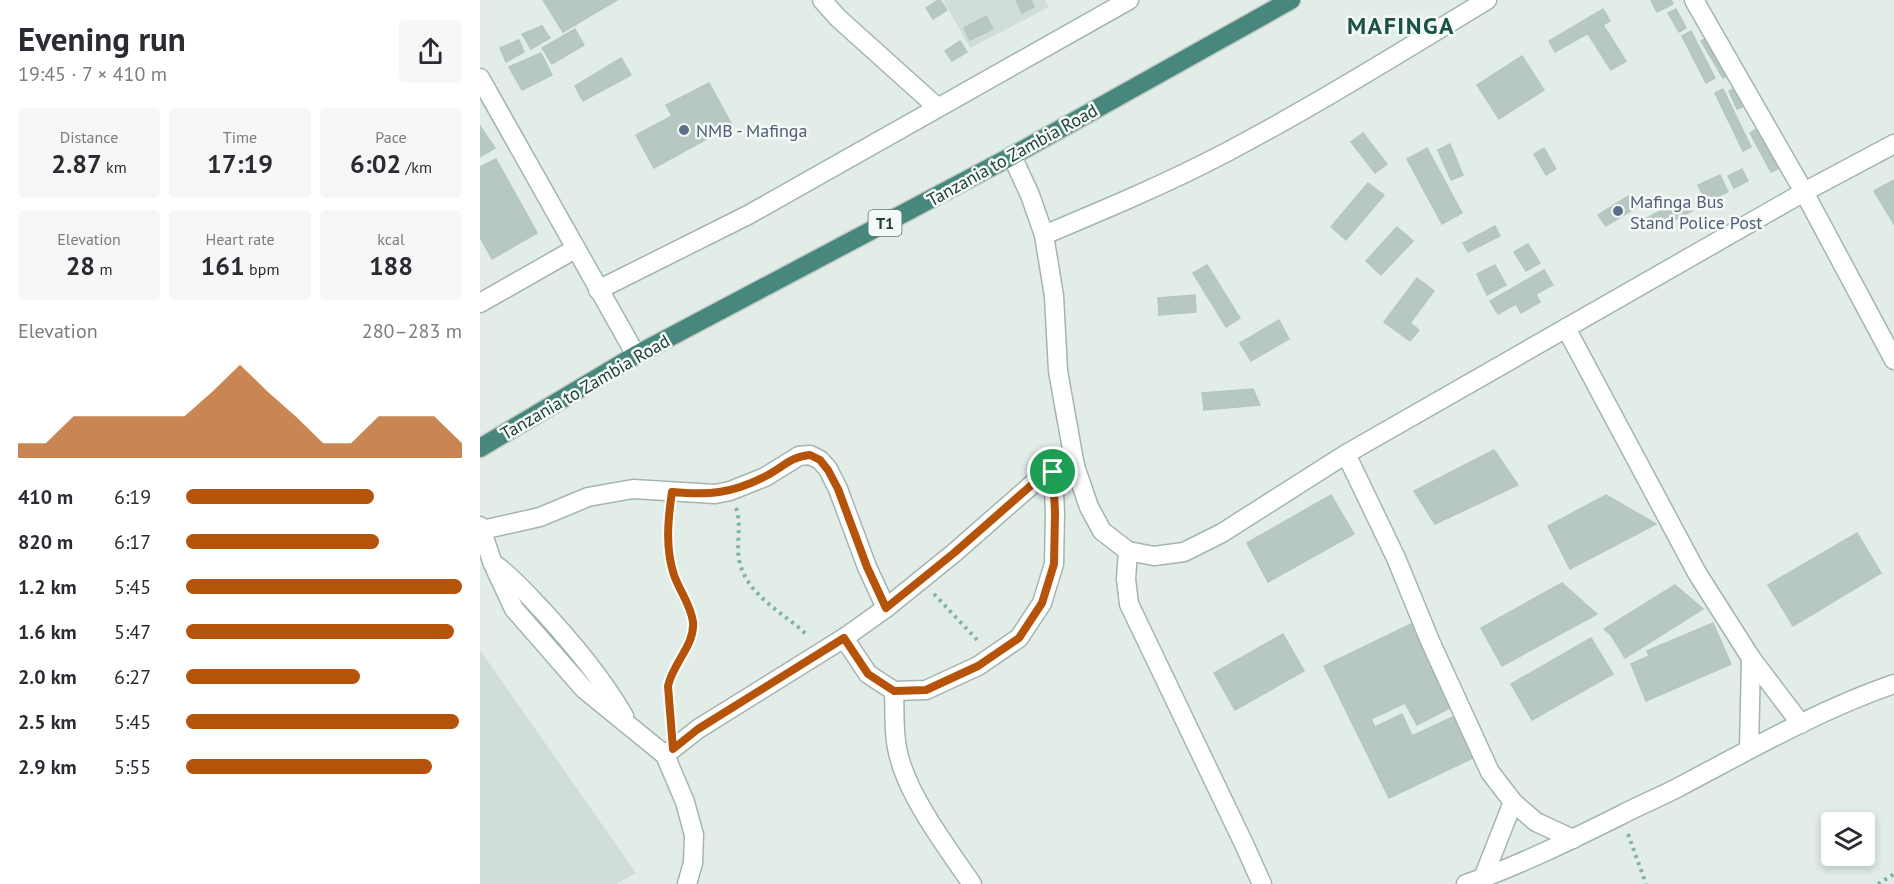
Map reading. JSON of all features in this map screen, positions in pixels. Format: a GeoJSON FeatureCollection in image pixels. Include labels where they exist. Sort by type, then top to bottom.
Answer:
{"type":"FeatureCollection","features":[{"type":"Feature","properties":{"kind":"highway","name":"Tanzania to Zambia Road"},"geometry":{"type":"LineString","coordinates":[[480,448],[636,355],[1012,156],[1292,0]]}},
{"type":"Feature","properties":{"kind":"street"},"geometry":{"type":"LineString","coordinates":[[822,0],[838,18],[937,107]]}},
{"type":"Feature","properties":{"kind":"street"},"geometry":{"type":"LineString","coordinates":[[598,290],[748,215],[1129,0]]}},
{"type":"Feature","properties":{"kind":"street"},"geometry":{"type":"LineString","coordinates":[[1044,235],[1136,197],[1228,152],[1487,0]]}},
{"type":"Feature","properties":{"kind":"street"},"geometry":{"type":"LineString","coordinates":[[1694,0],[1804,192],[1894,360]]}},
{"type":"Feature","properties":{"kind":"street"},"geometry":{"type":"LineString","coordinates":[[480,78],[636,355]]}},
{"type":"Feature","properties":{"kind":"street"},"geometry":{"type":"LineString","coordinates":[[1012,156],[1030,195],[1044,235],[1054,296],[1058,371],[1075,466],[1089,507],[1102,531],[1128,551],[1154,556],[1185,552],[1222,533],[1346,454],[1804,192],[1894,144]]}},
{"type":"Feature","properties":{"kind":"street"},"geometry":{"type":"LineString","coordinates":[[480,303],[575,249]]}},
{"type":"Feature","properties":{"kind":"street"},"geometry":{"type":"LineString","coordinates":[[1566,328],[1697,573],[1751,658],[1801,724]]}},
{"type":"Feature","properties":{"kind":"street"},"geometry":{"type":"LineString","coordinates":[[1346,454],[1396,558],[1430,641],[1490,772],[1513,802],[1536,822],[1572,839]]}},
{"type":"Feature","properties":{"kind":"street"},"geometry":{"type":"LineString","coordinates":[[687,884],[693,863],[694,835],[686,802],[669,752],[629,726],[600,679],[579,652],[513,579],[493,564],[481,528],[540,517],[588,497],[633,489],[702,495],[730,491],[765,477],[800,456],[810,455],[820,460],[838,489],[867,567],[886,608]]}},
{"type":"Feature","properties":{"kind":"street"},"geometry":{"type":"LineString","coordinates":[[669,752],[708,723],[821,653],[886,608],[1035,482],[1053,472],[1075,466]]}},
{"type":"Feature","properties":{"kind":"street"},"geometry":{"type":"LineString","coordinates":[[844,638],[868,674],[894,691],[926,690],[978,666],[1019,638],[1042,603],[1054,564],[1053,472]]}},
{"type":"Feature","properties":{"kind":"street"},"geometry":{"type":"LineString","coordinates":[[1128,551],[1126,579],[1129,604],[1245,844],[1262,884]]}},
{"type":"Feature","properties":{"kind":"street"},"geometry":{"type":"LineString","coordinates":[[1749,749],[1751,658]]}},
{"type":"Feature","properties":{"kind":"street"},"geometry":{"type":"LineString","coordinates":[[1475,881],[1572,839],[1801,724],[1867,693],[1894,684]]}},
{"type":"Feature","properties":{"kind":"street"},"geometry":{"type":"LineString","coordinates":[[894,691],[895,731],[900,761],[917,799],[972,884]]}},
{"type":"Feature","properties":{"kind":"street"},"geometry":{"type":"LineString","coordinates":[[1475,881],[1513,802]]}},
{"type":"Feature","properties":{"kind":"path"},"geometry":{"type":"LineString","coordinates":[[730,491],[738,512],[739,559],[743,572],[772,609],[807,635],[821,653]]}},
{"type":"Feature","properties":{"kind":"path"},"geometry":{"type":"LineString","coordinates":[[669,752],[668,686],[670,676],[689,641],[693,621],[688,604],[673,573],[669,554],[668,519],[672,492]]}},
{"type":"Feature","properties":{"kind":"path"},"geometry":{"type":"LineString","coordinates":[[921,580],[993,656]]}},
{"type":"Feature","properties":{"kind":"path"},"geometry":{"type":"LineString","coordinates":[[1621,815],[1646,884]]}},
{"type":"Feature","properties":{"kind":"path"},"geometry":{"type":"LineString","coordinates":[[1878,884],[1894,874]]}},
{"type":"Feature","properties":{"kind":"shaded area"},"geometry":{"type":"Polygon","coordinates":[[[943,0],[1045,0],[1049,7],[970,48],[943,0]]]}},
{"type":"Feature","properties":{"kind":"shaded area"},"geometry":{"type":"Polygon","coordinates":[[[480,650],[636,873],[616,884],[480,884],[480,650]]]}},
{"type":"Feature","properties":{"kind":"building"},"geometry":{"type":"Polygon","coordinates":[[[543,0],[617,0],[563,32],[543,0]]]}},
{"type":"Feature","properties":{"kind":"building"},"geometry":{"type":"Polygon","coordinates":[[[938,0],[947,10],[933,19],[926,8],[938,0]]]}},
{"type":"Feature","properties":{"kind":"building"},"geometry":{"type":"Polygon","coordinates":[[[1016,0],[1031,0],[1034,7],[1022,13],[1016,0]]]}},
{"type":"Feature","properties":{"kind":"building"},"geometry":{"type":"Polygon","coordinates":[[[1651,0],[1671,0],[1673,4],[1657,12],[1651,0]]]}},
{"type":"Feature","properties":{"kind":"building"},"geometry":{"type":"Polygon","coordinates":[[[1603,9],[1610,21],[1555,52],[1549,41],[1603,9]]]}},
{"type":"Feature","properties":{"kind":"building"},"geometry":{"type":"Polygon","coordinates":[[[1676,9],[1686,28],[1679,32],[1668,13],[1676,9]]]}},
{"type":"Feature","properties":{"kind":"building"},"geometry":{"type":"Polygon","coordinates":[[[986,16],[993,29],[970,40],[964,28],[986,16]]]}},
{"type":"Feature","properties":{"kind":"building"},"geometry":{"type":"Polygon","coordinates":[[[1603,25],[1626,61],[1611,70],[1588,34],[1603,25]]]}},
{"type":"Feature","properties":{"kind":"building"},"geometry":{"type":"Polygon","coordinates":[[[542,26],[550,38],[531,49],[522,34],[542,26]]]}},
{"type":"Feature","properties":{"kind":"building"},"geometry":{"type":"Polygon","coordinates":[[[575,29],[584,45],[552,64],[542,48],[575,29]]]}},
{"type":"Feature","properties":{"kind":"building"},"geometry":{"type":"Polygon","coordinates":[[[1691,31],[1715,78],[1706,83],[1682,36],[1691,31]]]}},
{"type":"Feature","properties":{"kind":"building"},"geometry":{"type":"Polygon","coordinates":[[[1708,37],[1730,74],[1723,78],[1701,41],[1708,37]]]}},
{"type":"Feature","properties":{"kind":"building"},"geometry":{"type":"Polygon","coordinates":[[[519,40],[524,52],[506,62],[500,48],[519,40]]]}},
{"type":"Feature","properties":{"kind":"building"},"geometry":{"type":"Polygon","coordinates":[[[960,41],[967,52],[952,61],[945,51],[960,41]]]}},
{"type":"Feature","properties":{"kind":"building"},"geometry":{"type":"Polygon","coordinates":[[[541,53],[552,75],[522,90],[509,67],[541,53]]]}},
{"type":"Feature","properties":{"kind":"building"},"geometry":{"type":"Polygon","coordinates":[[[1522,56],[1544,90],[1499,119],[1477,85],[1522,56]]]}},
{"type":"Feature","properties":{"kind":"building"},"geometry":{"type":"Polygon","coordinates":[[[621,58],[631,75],[583,101],[575,86],[621,58]]]}},
{"type":"Feature","properties":{"kind":"building","name":"NMB - Mafinga"},"geometry":{"type":"Polygon","coordinates":[[[709,83],[732,125],[654,168],[636,135],[672,116],[666,105],[709,83]]]}},
{"type":"Feature","properties":{"kind":"building"},"geometry":{"type":"Polygon","coordinates":[[[1739,86],[1748,105],[1737,109],[1729,91],[1739,86]]]}},
{"type":"Feature","properties":{"kind":"building"},"geometry":{"type":"Polygon","coordinates":[[[1723,89],[1751,147],[1743,151],[1715,93],[1723,89]]]}},
{"type":"Feature","properties":{"kind":"building"},"geometry":{"type":"Polygon","coordinates":[[[480,126],[495,148],[480,157],[480,126]]]}},
{"type":"Feature","properties":{"kind":"building"},"geometry":{"type":"Polygon","coordinates":[[[1758,128],[1780,168],[1771,172],[1750,133],[1758,128]]]}},
{"type":"Feature","properties":{"kind":"building"},"geometry":{"type":"Polygon","coordinates":[[[1363,133],[1387,164],[1375,173],[1351,142],[1363,133]]]}},
{"type":"Feature","properties":{"kind":"building"},"geometry":{"type":"Polygon","coordinates":[[[1450,144],[1463,175],[1451,180],[1438,150],[1450,144]]]}},
{"type":"Feature","properties":{"kind":"building"},"geometry":{"type":"Polygon","coordinates":[[[1427,148],[1462,213],[1442,224],[1407,159],[1427,148]]]}},
{"type":"Feature","properties":{"kind":"building"},"geometry":{"type":"Polygon","coordinates":[[[1544,148],[1556,169],[1546,175],[1534,154],[1544,148]]]}},
{"type":"Feature","properties":{"kind":"building"},"geometry":{"type":"Polygon","coordinates":[[[496,159],[537,233],[492,259],[480,237],[480,167],[496,159]]]}},
{"type":"Feature","properties":{"kind":"building"},"geometry":{"type":"Polygon","coordinates":[[[1742,169],[1748,181],[1734,188],[1728,176],[1742,169]]]}},
{"type":"Feature","properties":{"kind":"building"},"geometry":{"type":"Polygon","coordinates":[[[1720,175],[1728,192],[1706,202],[1698,185],[1720,175]]]}},
{"type":"Feature","properties":{"kind":"building"},"geometry":{"type":"Polygon","coordinates":[[[1894,180],[1894,224],[1874,191],[1894,180]]]}},
{"type":"Feature","properties":{"kind":"building"},"geometry":{"type":"Polygon","coordinates":[[[1368,183],[1384,195],[1346,240],[1331,227],[1368,183]]]}},
{"type":"Feature","properties":{"kind":"building","name":"Mafinga Bus Stand Police Post"},"geometry":{"type":"Polygon","coordinates":[[[1630,195],[1637,207],[1606,226],[1598,215],[1630,195]]]}},
{"type":"Feature","properties":{"kind":"building"},"geometry":{"type":"Polygon","coordinates":[[[1685,198],[1692,211],[1652,231],[1645,219],[1685,198]]]}},
{"type":"Feature","properties":{"kind":"building"},"geometry":{"type":"Polygon","coordinates":[[[1495,226],[1500,236],[1468,252],[1463,243],[1495,226]]]}},
{"type":"Feature","properties":{"kind":"building"},"geometry":{"type":"Polygon","coordinates":[[[1397,227],[1413,241],[1381,275],[1366,261],[1397,227]]]}},
{"type":"Feature","properties":{"kind":"building"},"geometry":{"type":"Polygon","coordinates":[[[1528,244],[1540,263],[1526,271],[1514,252],[1528,244]]]}},
{"type":"Feature","properties":{"kind":"building"},"geometry":{"type":"Polygon","coordinates":[[[1207,265],[1240,318],[1226,327],[1193,273],[1207,265]]]}},
{"type":"Feature","properties":{"kind":"building"},"geometry":{"type":"Polygon","coordinates":[[[1495,265],[1506,285],[1487,295],[1477,274],[1495,265]]]}},
{"type":"Feature","properties":{"kind":"building"},"geometry":{"type":"Polygon","coordinates":[[[1544,270],[1553,285],[1536,294],[1540,302],[1521,313],[1516,304],[1498,314],[1490,301],[1544,270]]]}},
{"type":"Feature","properties":{"kind":"building"},"geometry":{"type":"Polygon","coordinates":[[[1417,278],[1434,291],[1410,323],[1419,330],[1410,341],[1384,322],[1417,278]]]}},
{"type":"Feature","properties":{"kind":"building"},"geometry":{"type":"Polygon","coordinates":[[[1195,295],[1196,312],[1159,315],[1158,298],[1195,295]]]}},
{"type":"Feature","properties":{"kind":"building"},"geometry":{"type":"Polygon","coordinates":[[[1279,320],[1289,339],[1251,361],[1240,343],[1279,320]]]}},
{"type":"Feature","properties":{"kind":"building"},"geometry":{"type":"Polygon","coordinates":[[[1253,389],[1260,405],[1204,410],[1202,393],[1253,389]]]}},
{"type":"Feature","properties":{"kind":"building"},"geometry":{"type":"Polygon","coordinates":[[[1494,450],[1518,485],[1435,524],[1414,491],[1494,450]]]}},
{"type":"Feature","properties":{"kind":"building"},"geometry":{"type":"Polygon","coordinates":[[[1331,495],[1354,534],[1268,582],[1247,543],[1331,495]]]}},
{"type":"Feature","properties":{"kind":"building"},"geometry":{"type":"Polygon","coordinates":[[[1606,495],[1656,524],[1570,569],[1548,526],[1606,495]]]}},
{"type":"Feature","properties":{"kind":"building"},"geometry":{"type":"Polygon","coordinates":[[[1857,533],[1881,573],[1793,626],[1768,585],[1857,533]]]}},
{"type":"Feature","properties":{"kind":"building"},"geometry":{"type":"Polygon","coordinates":[[[1562,583],[1597,614],[1502,666],[1481,628],[1562,583]]]}},
{"type":"Feature","properties":{"kind":"building"},"geometry":{"type":"Polygon","coordinates":[[[1675,585],[1703,609],[1625,658],[1611,635],[1604,629],[1675,585]]]}},
{"type":"Feature","properties":{"kind":"building"},"geometry":{"type":"Polygon","coordinates":[[[1713,623],[1731,664],[1646,701],[1631,664],[1649,656],[1647,651],[1713,623]]]}},
{"type":"Feature","properties":{"kind":"building"},"geometry":{"type":"Polygon","coordinates":[[[1411,624],[1450,708],[1417,725],[1405,703],[1371,719],[1375,727],[1402,714],[1412,736],[1457,715],[1477,756],[1389,798],[1324,666],[1411,624]]]}},
{"type":"Feature","properties":{"kind":"building"},"geometry":{"type":"Polygon","coordinates":[[[1283,634],[1304,671],[1235,710],[1214,673],[1283,634]]]}},
{"type":"Feature","properties":{"kind":"building"},"geometry":{"type":"Polygon","coordinates":[[[1591,638],[1613,674],[1532,720],[1511,684],[1591,638]]]}},
{"type":"Feature","properties":{"kind":"place","name":"NMB - Mafinga"},"geometry":{"type":"Point","coordinates":[684,130]}},
{"type":"Feature","properties":{"kind":"place","name":"Mafinga Bus Stand Police Post"},"geometry":{"type":"Point","coordinates":[1618,211]}},
{"type":"Feature","properties":{"kind":"district","name":"MAFINGA"},"geometry":{"type":"Point","coordinates":[1401,25]}},
{"type":"Feature","properties":{"kind":"route"},"geometry":{"type":"LineString","coordinates":[[810,455],[820,460],[838,489],[867,567],[886,608],[954,553],[1004,507],[1035,482],[1053,472],[1054,564],[1042,603],[1019,638],[978,666],[926,690],[894,691],[868,674],[844,638],[698,729],[673,749],[668,686],[670,676],[687,648],[692,634],[693,621],[688,604],[673,573],[669,554],[668,519],[672,492],[702,495],[730,491],[765,477],[800,456],[810,455]]}}]}
